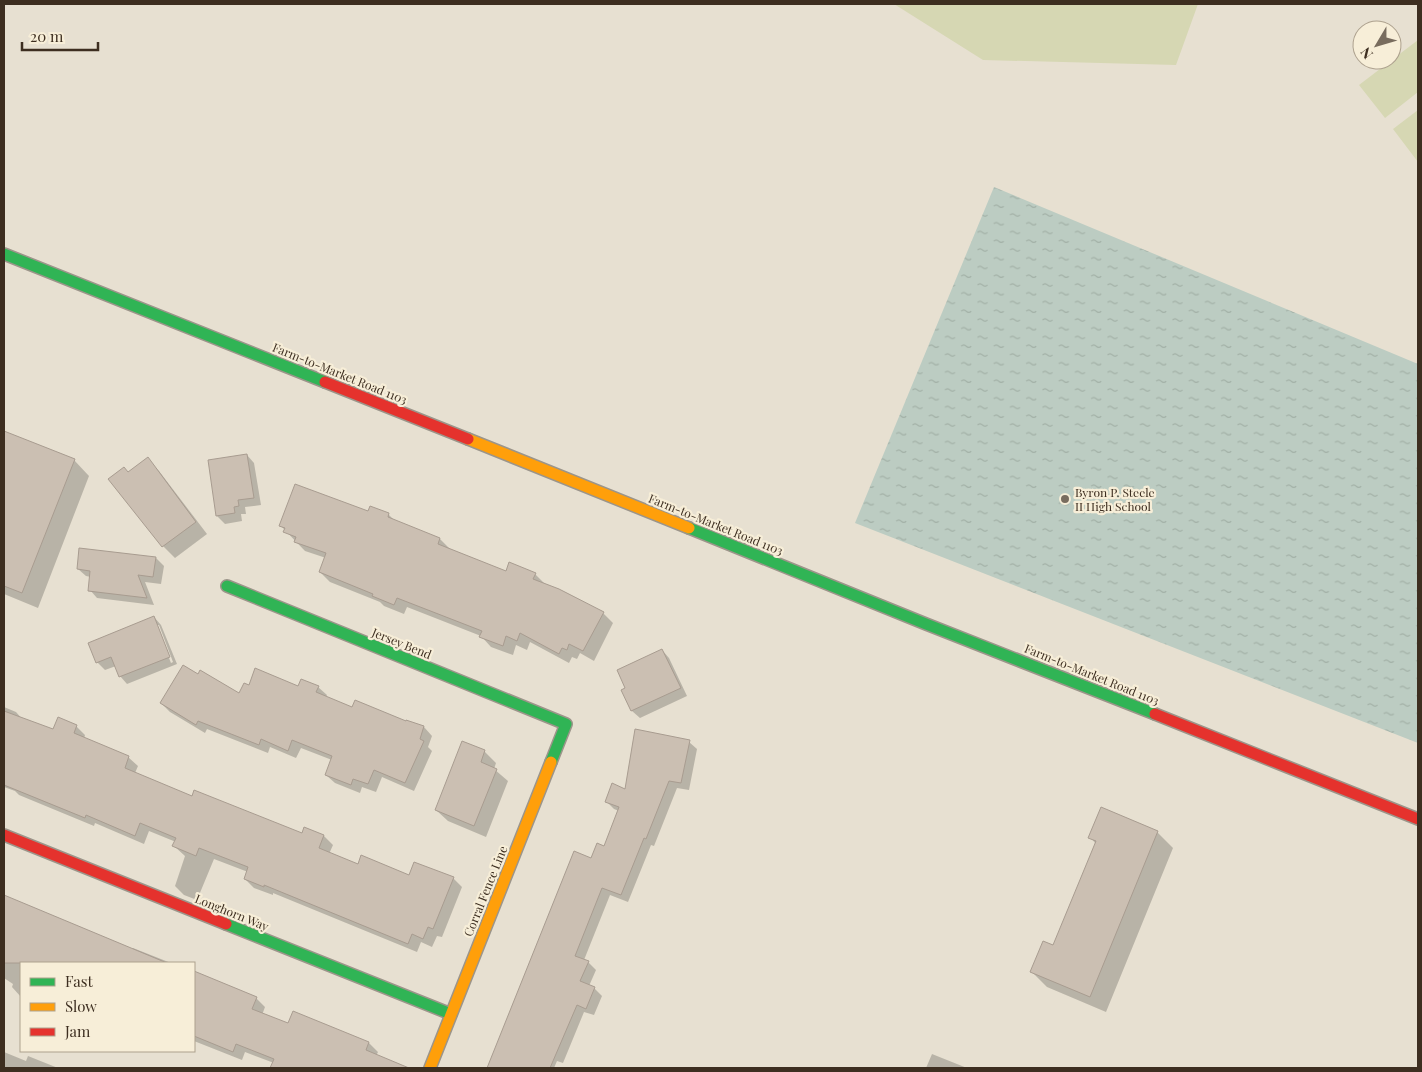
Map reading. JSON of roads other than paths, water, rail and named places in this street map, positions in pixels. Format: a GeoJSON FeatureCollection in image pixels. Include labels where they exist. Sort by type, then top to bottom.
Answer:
{"type":"FeatureCollection","features":[{"type":"Feature","properties":{"kind":"main road","name":"Farm-to-Market Road 1103"},"geometry":{"type":"LineString","coordinates":[[4,254],[1418,819]]}},
{"type":"Feature","properties":{"kind":"main road","name":"Jersey Bend"},"geometry":{"type":"LineString","coordinates":[[227,586],[566,724]]}},
{"type":"Feature","properties":{"kind":"main road","name":"Corral Fence Line"},"geometry":{"type":"LineString","coordinates":[[430,1068],[566,724]]}},
{"type":"Feature","properties":{"kind":"main road","name":"Longhorn Way"},"geometry":{"type":"LineString","coordinates":[[4,835],[451,1014]]}},
{"type":"Feature","properties":{"kind":"water"},"geometry":{"type":"Polygon","coordinates":[[[994,187],[1418,364],[1418,743],[855,523],[994,187]]]}},
{"type":"Feature","properties":{"kind":"place","name":"Byron P. Steele II High School"},"geometry":{"type":"Point","coordinates":[1065,499]}}]}
